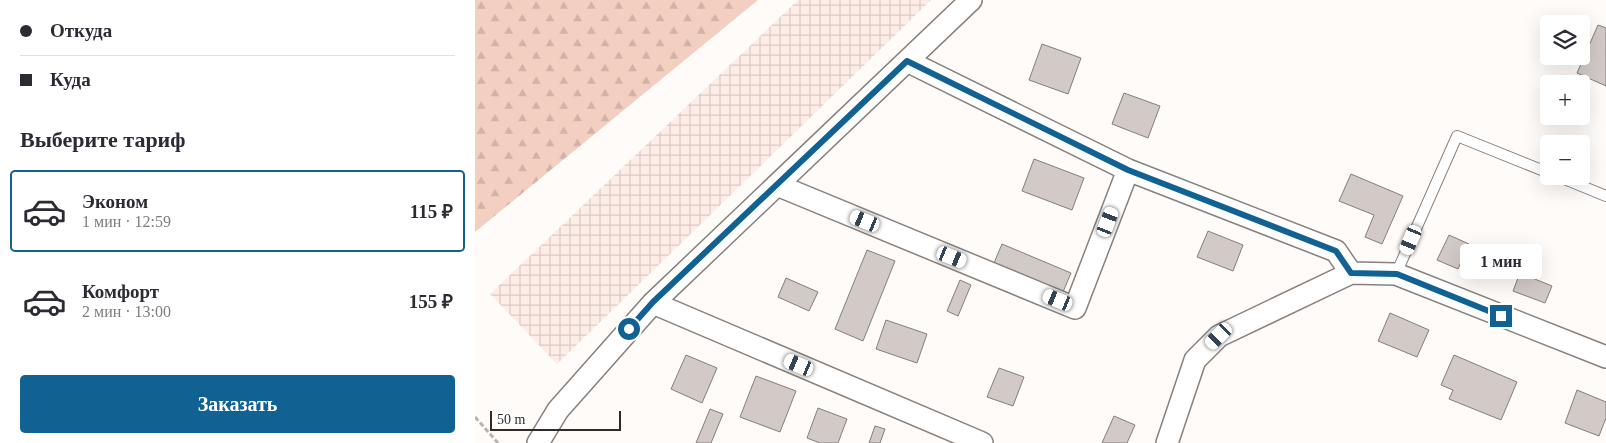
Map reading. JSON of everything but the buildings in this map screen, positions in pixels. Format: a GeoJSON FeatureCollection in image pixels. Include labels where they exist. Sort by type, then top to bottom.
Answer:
{"type":"FeatureCollection","features":[{"type":"Feature","properties":{"kind":"street"},"geometry":{"type":"LineString","coordinates":[[538,443],[557,410],[653,302],[971,0]]}},
{"type":"Feature","properties":{"kind":"street"},"geometry":{"type":"LineString","coordinates":[[907,61],[1128,170],[1336,251],[1351,273]]}},
{"type":"Feature","properties":{"kind":"street"},"geometry":{"type":"LineString","coordinates":[[777,185],[1075,308],[1128,170]]}},
{"type":"Feature","properties":{"kind":"street"},"geometry":{"type":"LineString","coordinates":[[1167,443],[1195,360],[1219,336],[1351,273],[1397,274],[1606,357]]}},
{"type":"Feature","properties":{"kind":"street"},"geometry":{"type":"LineString","coordinates":[[653,302],[982,443]]}},
{"type":"Feature","properties":{"kind":"lane"},"geometry":{"type":"LineString","coordinates":[[1397,274],[1457,136],[1540,169]]}},
{"type":"Feature","properties":{"kind":"lane"},"geometry":{"type":"LineString","coordinates":[[1579,185],[1606,196]]}},
{"type":"Feature","properties":{"kind":"path"},"geometry":{"type":"LineString","coordinates":[[475,417],[498,443]]}},
{"type":"Feature","properties":{"kind":"shaded area"},"geometry":{"type":"Polygon","coordinates":[[[798,0],[931,0],[557,364],[490,294],[798,0]]]}},
{"type":"Feature","properties":{"kind":"green space"},"geometry":{"type":"Polygon","coordinates":[[[475,0],[758,0],[475,232],[475,0]]]}},
{"type":"Feature","properties":{"kind":"route"},"geometry":{"type":"LineString","coordinates":[[629,329],[653,302],[907,61],[1128,170],[1336,251],[1351,273],[1397,274],[1501,316]]}}]}
